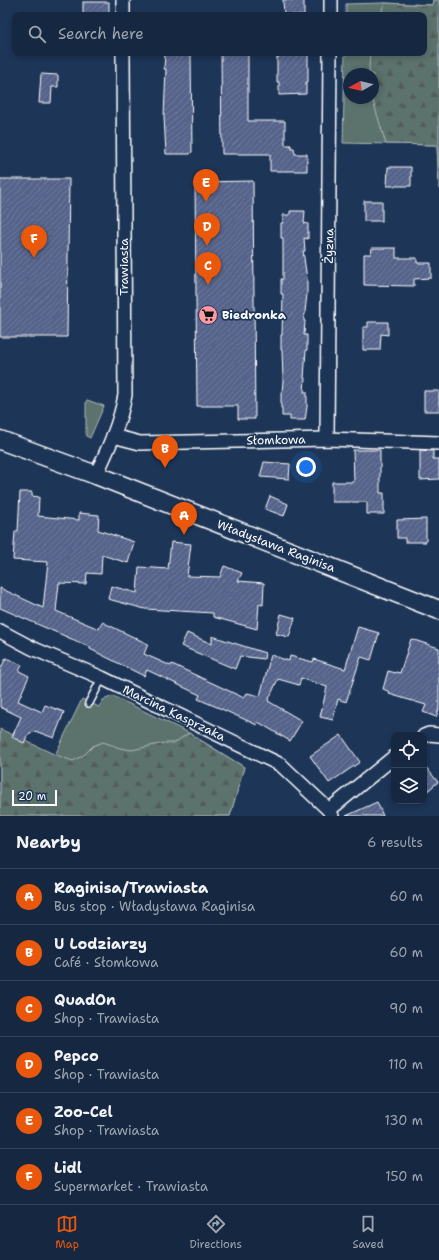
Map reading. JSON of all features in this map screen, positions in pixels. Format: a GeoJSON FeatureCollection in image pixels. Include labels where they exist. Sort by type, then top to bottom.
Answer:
{"type":"FeatureCollection","features":[{"type":"Feature","properties":{"kind":"street"},"geometry":{"type":"LineString","coordinates":[[123,0],[123,12]]}},
{"type":"Feature","properties":{"kind":"street"},"geometry":{"type":"LineString","coordinates":[[331,0],[331,12]]}},
{"type":"Feature","properties":{"kind":"street","name":"Trawiasta"},"geometry":{"type":"LineString","coordinates":[[96,476],[122,410],[125,387],[123,56]]}},
{"type":"Feature","properties":{"kind":"street","name":"Żyzna"},"geometry":{"type":"LineString","coordinates":[[327,439],[330,56]]}},
{"type":"Feature","properties":{"kind":"street","name":"Słomkowa"},"geometry":{"type":"LineString","coordinates":[[113,436],[140,443],[327,439],[439,443]]}},
{"type":"Feature","properties":{"kind":"street","name":"Władysława Raginisa"},"geometry":{"type":"LineString","coordinates":[[0,440],[439,610]]}},
{"type":"Feature","properties":{"kind":"street","name":"Marcina Kasprzaka"},"geometry":{"type":"LineString","coordinates":[[0,631],[32,648],[102,678],[281,765],[331,813]]}},
{"type":"Feature","properties":{"kind":"street"},"geometry":{"type":"LineString","coordinates":[[427,735],[439,735]]}},
{"type":"Feature","properties":{"kind":"street"},"geometry":{"type":"LineString","coordinates":[[331,813],[391,761]]}},
{"type":"Feature","properties":{"kind":"lane"},"geometry":{"type":"LineString","coordinates":[[89,703],[102,678]]}},
{"type":"Feature","properties":{"kind":"green space"},"geometry":{"type":"Polygon","coordinates":[[[433,0],[439,0],[439,189],[437,145],[343,143],[344,104],[379,104],[379,68],[345,68],[345,56],[427,56],[427,12],[346,12],[346,4],[384,3],[432,5],[433,0]]]}},
{"type":"Feature","properties":{"kind":"green space"},"geometry":{"type":"Polygon","coordinates":[[[433,0],[439,0],[439,189],[437,145],[386,144],[374,104],[379,104],[379,68],[369,67],[370,56],[427,56],[427,12],[382,12],[384,3],[432,5],[433,0]]]}},
{"type":"Feature","properties":{"kind":"green space"},"geometry":{"type":"Polygon","coordinates":[[[87,400],[104,406],[90,438],[86,436],[87,400]]]}},
{"type":"Feature","properties":{"kind":"green space"},"geometry":{"type":"Polygon","coordinates":[[[113,696],[189,733],[244,767],[230,816],[0,816],[0,732],[55,755],[82,699],[99,707],[103,700],[113,696]]]}},
{"type":"Feature","properties":{"kind":"green space"},"geometry":{"type":"Polygon","coordinates":[[[0,729],[56,755],[73,761],[84,755],[93,746],[103,742],[120,748],[132,750],[164,743],[174,743],[189,733],[244,767],[230,816],[0,816],[0,729]]]}},
{"type":"Feature","properties":{"kind":"building"},"geometry":{"type":"Polygon","coordinates":[[[283,0],[304,0],[304,12],[284,12],[283,0]]]}},
{"type":"Feature","properties":{"kind":"building"},"geometry":{"type":"Polygon","coordinates":[[[83,2],[109,2],[109,12],[83,12],[83,2]]]}},
{"type":"Feature","properties":{"kind":"building"},"geometry":{"type":"Polygon","coordinates":[[[165,56],[191,56],[192,152],[190,154],[166,154],[164,116],[166,69],[164,69],[165,56]]]}},
{"type":"Feature","properties":{"kind":"building"},"geometry":{"type":"Polygon","coordinates":[[[221,56],[248,56],[248,121],[285,121],[285,145],[291,145],[291,148],[294,148],[295,154],[307,154],[307,171],[270,171],[270,154],[222,154],[221,56]]]}},
{"type":"Feature","properties":{"kind":"building"},"geometry":{"type":"Polygon","coordinates":[[[308,56],[308,82],[306,82],[306,94],[279,95],[279,82],[277,82],[277,57],[308,56]]]}},
{"type":"Feature","properties":{"kind":"building"},"geometry":{"type":"Polygon","coordinates":[[[41,74],[58,75],[58,87],[52,87],[51,103],[39,103],[41,74]]]}},
{"type":"Feature","properties":{"kind":"building"},"geometry":{"type":"Polygon","coordinates":[[[388,167],[411,167],[411,186],[387,186],[388,167]]]}},
{"type":"Feature","properties":{"kind":"building"},"geometry":{"type":"Polygon","coordinates":[[[0,179],[69,179],[67,337],[0,337],[0,179]]]}},
{"type":"Feature","properties":{"kind":"building"},"geometry":{"type":"Polygon","coordinates":[[[253,181],[255,419],[238,419],[238,406],[197,406],[195,182],[253,181]]]}},
{"type":"Feature","properties":{"kind":"building"},"geometry":{"type":"Polygon","coordinates":[[[364,201],[382,201],[382,221],[364,221],[364,201]]]}},
{"type":"Feature","properties":{"kind":"building"},"geometry":{"type":"Polygon","coordinates":[[[290,211],[305,211],[304,223],[308,224],[308,239],[304,238],[305,251],[303,251],[307,279],[304,321],[304,335],[307,335],[304,378],[304,392],[307,392],[305,420],[290,420],[290,416],[282,416],[281,408],[283,381],[281,335],[283,294],[281,294],[281,279],[283,279],[283,238],[281,238],[281,223],[283,223],[283,215],[290,215],[290,211]]]}},
{"type":"Feature","properties":{"kind":"building"},"geometry":{"type":"Polygon","coordinates":[[[372,248],[396,248],[396,258],[417,258],[417,263],[431,263],[431,278],[414,279],[414,286],[364,285],[364,254],[371,254],[372,248]]]}},
{"type":"Feature","properties":{"kind":"building"},"geometry":{"type":"Polygon","coordinates":[[[368,322],[388,322],[388,335],[381,334],[380,350],[363,350],[363,327],[368,327],[368,322]]]}},
{"type":"Feature","properties":{"kind":"building"},"geometry":{"type":"Polygon","coordinates":[[[424,391],[439,391],[439,411],[424,411],[424,391]]]}},
{"type":"Feature","properties":{"kind":"building"},"geometry":{"type":"Polygon","coordinates":[[[353,450],[380,450],[380,493],[384,493],[384,514],[367,514],[367,502],[332,502],[332,482],[354,482],[353,450]]]}},
{"type":"Feature","properties":{"kind":"building"},"geometry":{"type":"Polygon","coordinates":[[[420,450],[433,451],[433,459],[439,459],[439,479],[420,480],[420,450]]]}},
{"type":"Feature","properties":{"kind":"building"},"geometry":{"type":"Polygon","coordinates":[[[264,462],[290,464],[289,479],[260,477],[264,462]]]}},
{"type":"Feature","properties":{"kind":"building"},"geometry":{"type":"Polygon","coordinates":[[[20,492],[32,492],[32,496],[39,497],[38,516],[79,520],[79,513],[99,515],[98,530],[134,542],[128,563],[102,555],[101,574],[87,573],[86,584],[59,583],[56,611],[99,629],[102,622],[148,644],[144,654],[171,666],[172,664],[244,698],[247,693],[260,696],[271,655],[289,661],[290,656],[313,662],[314,659],[345,669],[358,627],[379,633],[371,660],[361,657],[346,702],[338,699],[333,720],[320,717],[327,687],[301,678],[299,685],[278,679],[268,701],[302,721],[290,741],[258,722],[257,725],[198,699],[200,695],[147,670],[144,676],[90,649],[90,647],[0,608],[0,588],[43,608],[48,562],[13,560],[15,531],[18,531],[20,492]]]}},
{"type":"Feature","properties":{"kind":"building"},"geometry":{"type":"Polygon","coordinates":[[[270,496],[288,504],[284,516],[265,509],[270,496]]]}},
{"type":"Feature","properties":{"kind":"building"},"geometry":{"type":"Polygon","coordinates":[[[426,519],[426,542],[405,542],[405,538],[397,538],[397,520],[426,519]]]}},
{"type":"Feature","properties":{"kind":"building"},"geometry":{"type":"Polygon","coordinates":[[[171,542],[191,544],[187,576],[220,577],[224,566],[242,573],[238,581],[264,583],[263,605],[259,604],[257,629],[213,617],[213,613],[145,609],[108,599],[111,586],[137,593],[139,567],[168,569],[171,542]]]}},
{"type":"Feature","properties":{"kind":"building"},"geometry":{"type":"Polygon","coordinates":[[[281,614],[295,618],[289,637],[276,634],[281,614]]]}},
{"type":"Feature","properties":{"kind":"building"},"geometry":{"type":"Polygon","coordinates":[[[187,633],[212,644],[212,636],[265,653],[264,659],[240,656],[235,669],[181,646],[187,633]]]}},
{"type":"Feature","properties":{"kind":"building"},"geometry":{"type":"Polygon","coordinates":[[[411,639],[439,648],[439,709],[436,717],[423,712],[426,705],[389,694],[390,692],[383,689],[388,671],[400,673],[411,639]]]}},
{"type":"Feature","properties":{"kind":"building"},"geometry":{"type":"Polygon","coordinates":[[[6,658],[22,665],[19,671],[29,676],[18,701],[42,712],[45,705],[64,712],[54,738],[35,731],[27,736],[24,743],[12,737],[21,717],[0,707],[0,670],[6,658]]]}},
{"type":"Feature","properties":{"kind":"building"},"geometry":{"type":"Polygon","coordinates":[[[341,735],[360,762],[329,783],[310,756],[341,735]]]}},
{"type":"Feature","properties":{"kind":"building"},"geometry":{"type":"Polygon","coordinates":[[[427,769],[438,782],[427,791],[427,769]]]}},
{"type":"Feature","properties":{"kind":"building"},"geometry":{"type":"Polygon","coordinates":[[[377,802],[383,816],[346,816],[377,802]]]}},
{"type":"Feature","properties":{"kind":"place","name":"Zoo-Cel"},"geometry":{"type":"Point","coordinates":[206,202]}},
{"type":"Feature","properties":{"kind":"place","name":"Pepco"},"geometry":{"type":"Point","coordinates":[207,246]}},
{"type":"Feature","properties":{"kind":"place","name":"Lidl"},"geometry":{"type":"Point","coordinates":[34,258]}},
{"type":"Feature","properties":{"kind":"place","name":"QuadOn"},"geometry":{"type":"Point","coordinates":[208,285]}},
{"type":"Feature","properties":{"kind":"place","name":"Biedronka"},"geometry":{"type":"Point","coordinates":[208,315]}},
{"type":"Feature","properties":{"kind":"place","name":"U Lodziarzy"},"geometry":{"type":"Point","coordinates":[165,468]}},
{"type":"Feature","properties":{"kind":"place","name":"Raginisa/Trawiasta"},"geometry":{"type":"Point","coordinates":[184,535]}}]}
